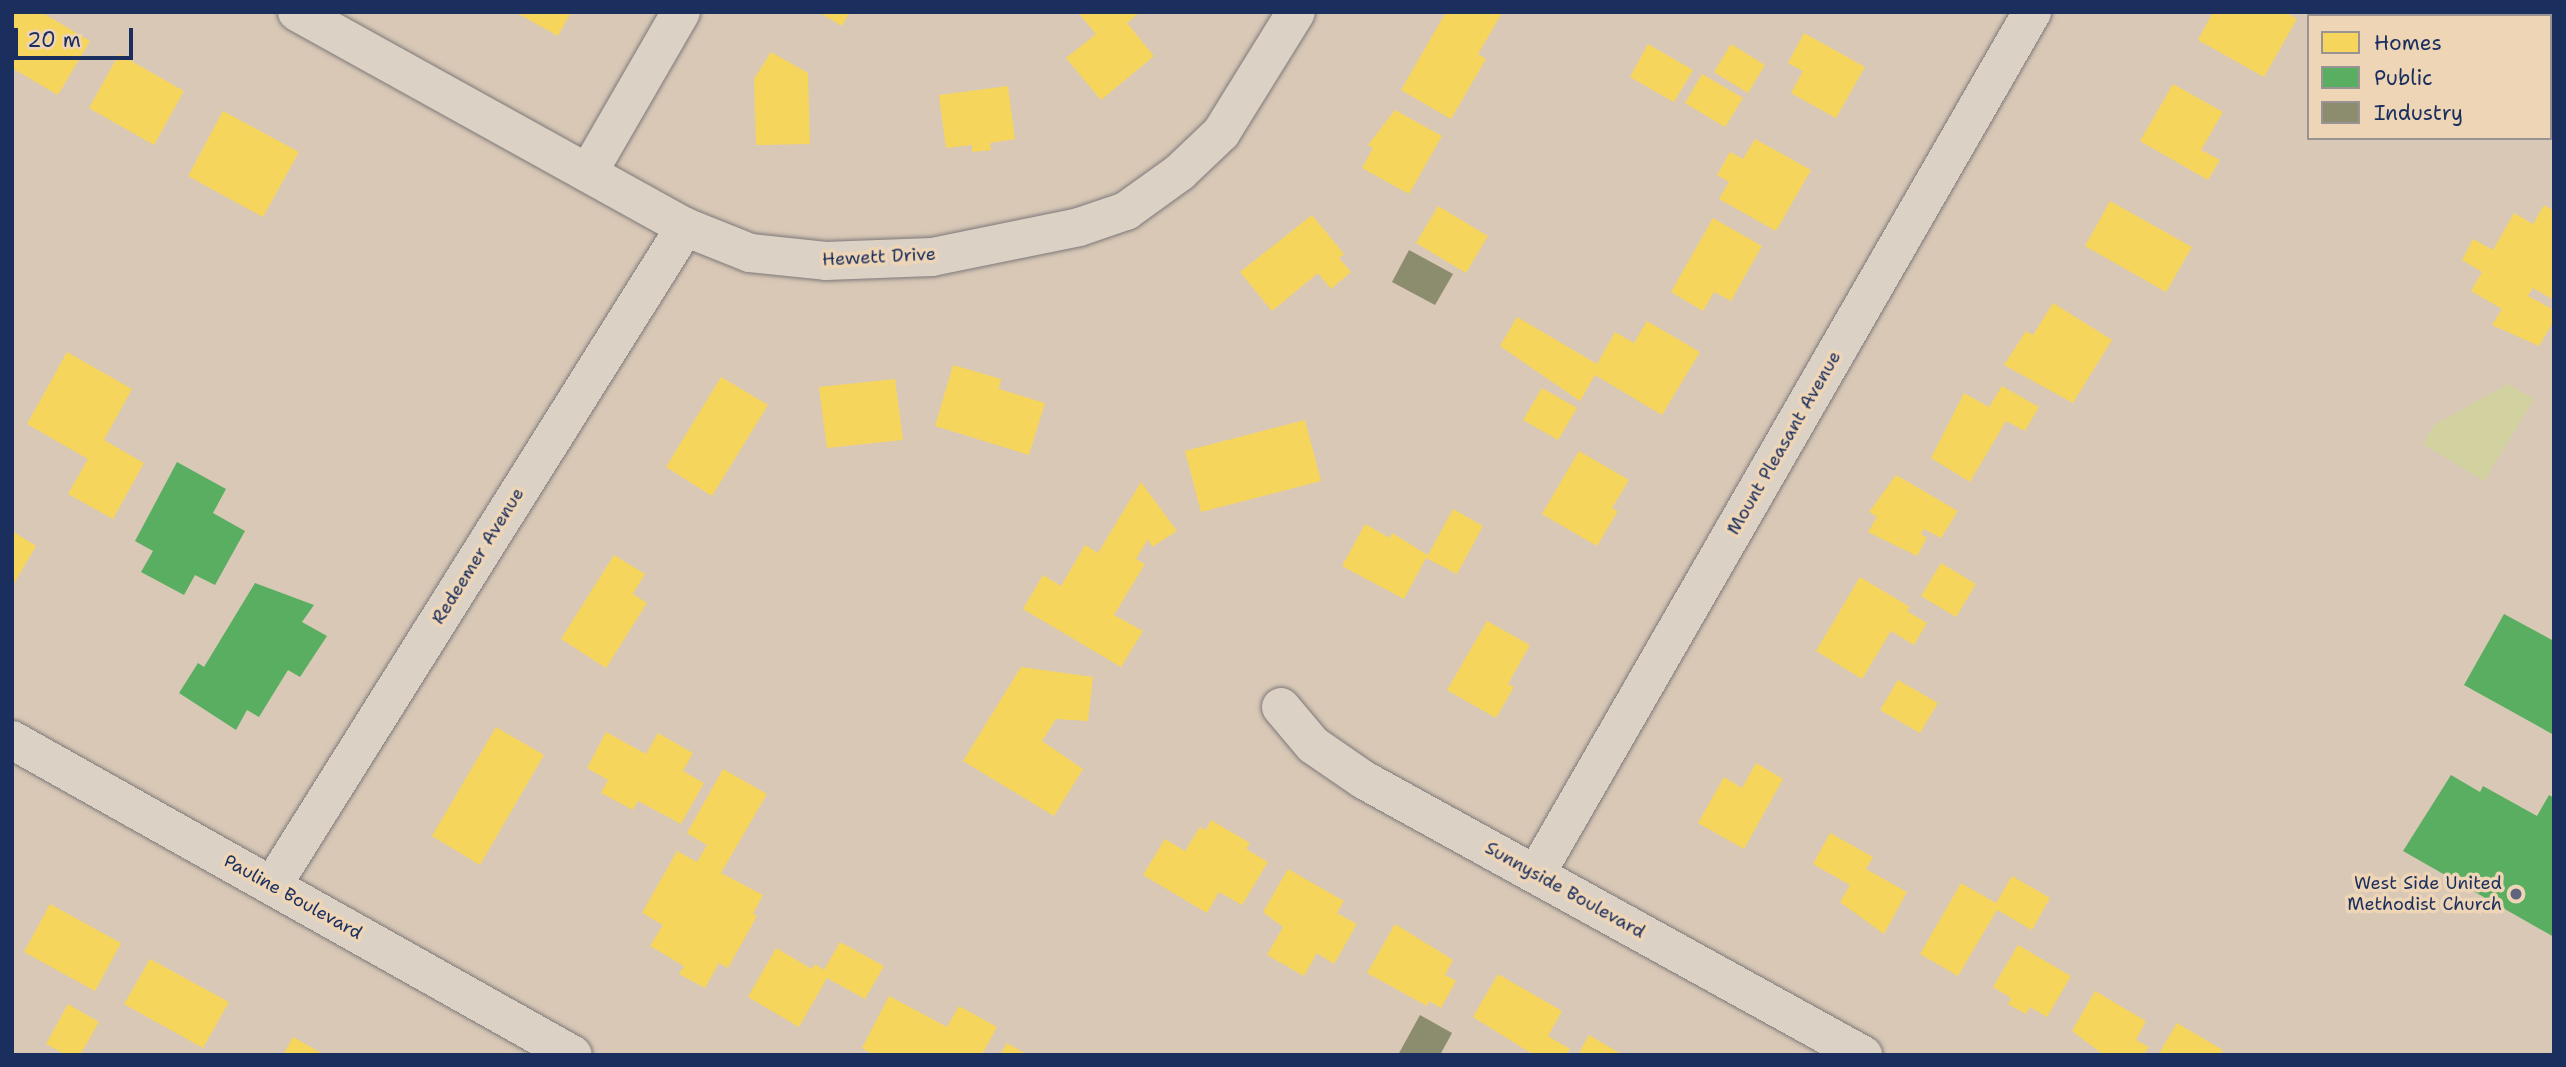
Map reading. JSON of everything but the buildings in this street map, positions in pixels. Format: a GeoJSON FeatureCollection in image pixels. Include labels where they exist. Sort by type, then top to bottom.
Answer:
{"type":"FeatureCollection","features":[{"type":"Feature","properties":{"kind":"street","name":"Hewett Drive"},"geometry":{"type":"LineString","coordinates":[[297,12],[685,227],[750,253],[827,261],[932,257],[1079,226],[1126,211],[1180,172],[1221,133],[1296,12]]}},
{"type":"Feature","properties":{"kind":"street"},"geometry":{"type":"LineString","coordinates":[[588,173],[681,12]]}},
{"type":"Feature","properties":{"kind":"street","name":"Mount Pleasant Avenue"},"geometry":{"type":"LineString","coordinates":[[1536,874],[2032,12]]}},
{"type":"Feature","properties":{"kind":"street","name":"Redeemer Avenue"},"geometry":{"type":"LineString","coordinates":[[272,886],[685,227]]}},
{"type":"Feature","properties":{"kind":"street","name":"Sunnyside Boulevard"},"geometry":{"type":"LineString","coordinates":[[1281,707],[1313,745],[1364,780],[1863,1055]]}},
{"type":"Feature","properties":{"kind":"street","name":"Pauline Boulevard"},"geometry":{"type":"LineString","coordinates":[[12,740],[573,1055]]}},
{"type":"Feature","properties":{"kind":"green space"},"geometry":{"type":"Polygon","coordinates":[[[2508,384],[2534,399],[2484,481],[2423,444],[2434,425],[2508,384]]]}},
{"type":"Feature","properties":{"kind":"place","name":"West Side United Methodist Church"},"geometry":{"type":"Point","coordinates":[2516,894]}}]}
